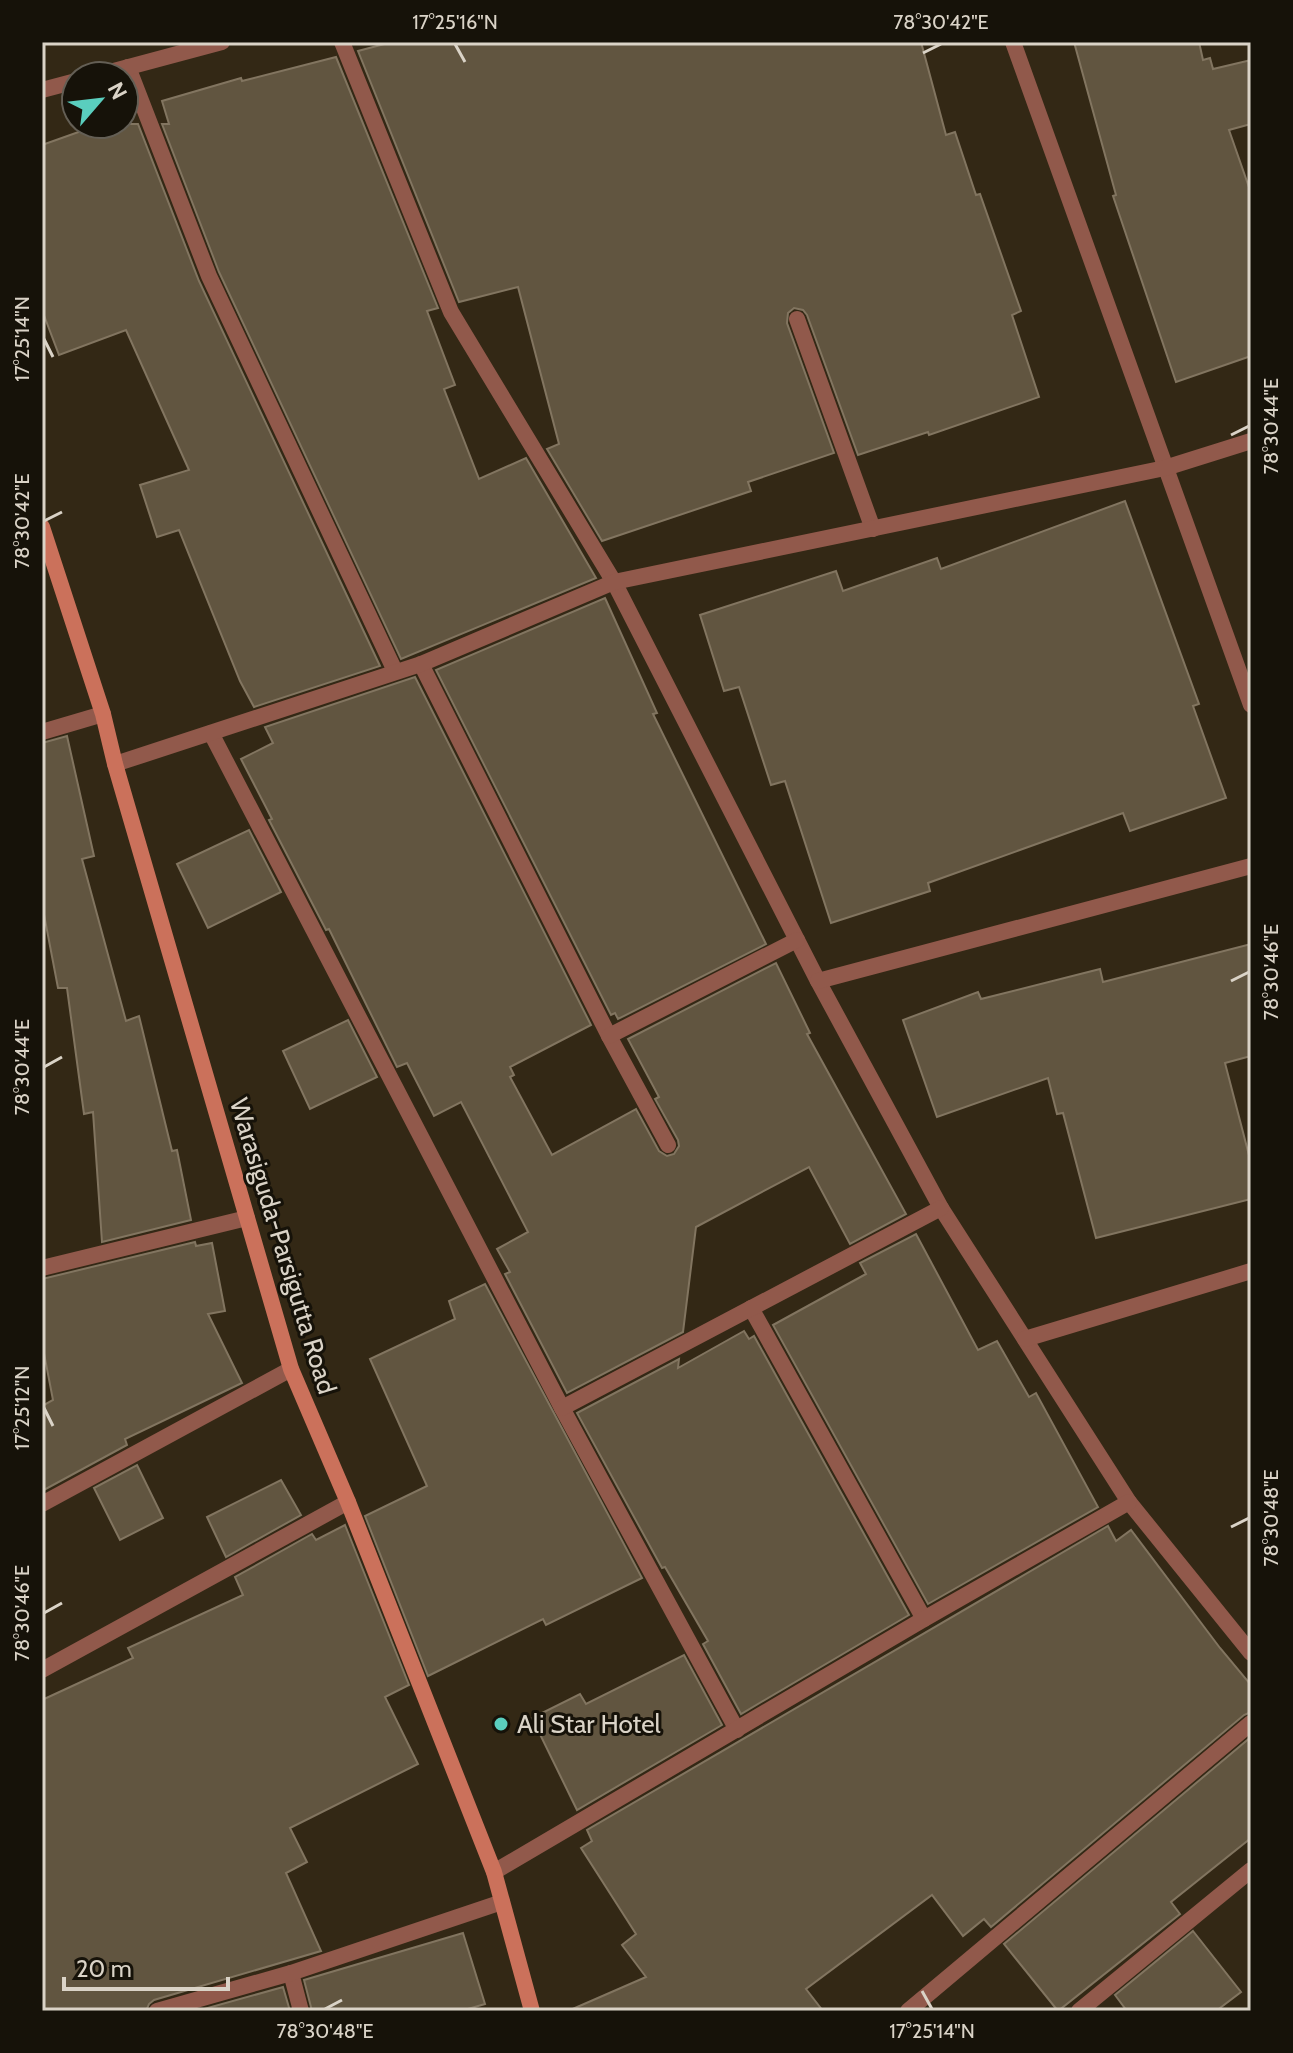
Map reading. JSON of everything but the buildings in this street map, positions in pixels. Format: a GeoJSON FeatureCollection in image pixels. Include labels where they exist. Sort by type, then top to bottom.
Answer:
{"type":"FeatureCollection","features":[{"type":"Feature","properties":{"kind":"street"},"geometry":{"type":"LineString","coordinates":[[140,64],[222,42]]}},
{"type":"Feature","properties":{"kind":"street"},"geometry":{"type":"LineString","coordinates":[[342,42],[451,312],[614,582],[818,981],[941,1208],[1129,1502],[1251,1653]]}},
{"type":"Feature","properties":{"kind":"street"},"geometry":{"type":"LineString","coordinates":[[1013,42],[1251,705]]}},
{"type":"Feature","properties":{"kind":"street"},"geometry":{"type":"LineString","coordinates":[[140,98],[209,276],[395,671]]}},
{"type":"Feature","properties":{"kind":"street"},"geometry":{"type":"LineString","coordinates":[[797,319],[873,529]]}},
{"type":"Feature","properties":{"kind":"street"},"geometry":{"type":"LineString","coordinates":[[115,764],[421,664],[614,582],[1165,468],[1251,441]]}},
{"type":"Feature","properties":{"kind":"street","name":"Warasiguda-Parsigutta Road"},"geometry":{"type":"LineString","coordinates":[[42,527],[103,714],[291,1369],[348,1502],[494,1872],[532,2011]]}},
{"type":"Feature","properties":{"kind":"street"},"geometry":{"type":"LineString","coordinates":[[421,664],[609,1036],[668,1145]]}},
{"type":"Feature","properties":{"kind":"street"},"geometry":{"type":"LineString","coordinates":[[42,732],[103,714]]}},
{"type":"Feature","properties":{"kind":"street"},"geometry":{"type":"LineString","coordinates":[[211,733],[562,1408],[737,1730]]}},
{"type":"Feature","properties":{"kind":"street"},"geometry":{"type":"LineString","coordinates":[[818,981],[1251,866]]}},
{"type":"Feature","properties":{"kind":"street"},"geometry":{"type":"LineString","coordinates":[[609,1036],[797,940]]}},
{"type":"Feature","properties":{"kind":"street"},"geometry":{"type":"LineString","coordinates":[[562,1408],[941,1208]]}},
{"type":"Feature","properties":{"kind":"street"},"geometry":{"type":"LineString","coordinates":[[42,1268],[247,1218]]}},
{"type":"Feature","properties":{"kind":"street"},"geometry":{"type":"LineString","coordinates":[[1025,1339],[1251,1271]]}},
{"type":"Feature","properties":{"kind":"street"},"geometry":{"type":"LineString","coordinates":[[751,1308],[924,1619]]}},
{"type":"Feature","properties":{"kind":"street"},"geometry":{"type":"LineString","coordinates":[[42,1504],[291,1369]]}},
{"type":"Feature","properties":{"kind":"street"},"geometry":{"type":"LineString","coordinates":[[42,1670],[348,1502]]}},
{"type":"Feature","properties":{"kind":"street"},"geometry":{"type":"LineString","coordinates":[[494,1872],[1129,1502]]}},
{"type":"Feature","properties":{"kind":"street"},"geometry":{"type":"LineString","coordinates":[[908,2011],[1251,1723]]}},
{"type":"Feature","properties":{"kind":"street"},"geometry":{"type":"LineString","coordinates":[[1079,2011],[1251,1870]]}},
{"type":"Feature","properties":{"kind":"street"},"geometry":{"type":"LineString","coordinates":[[157,2011],[291,1973],[502,1902]]}},
{"type":"Feature","properties":{"kind":"street"},"geometry":{"type":"LineString","coordinates":[[291,1973],[301,2011]]}},
{"type":"Feature","properties":{"kind":"place","name":"Ali Star Hotel"},"geometry":{"type":"Point","coordinates":[501,1724]}}]}
